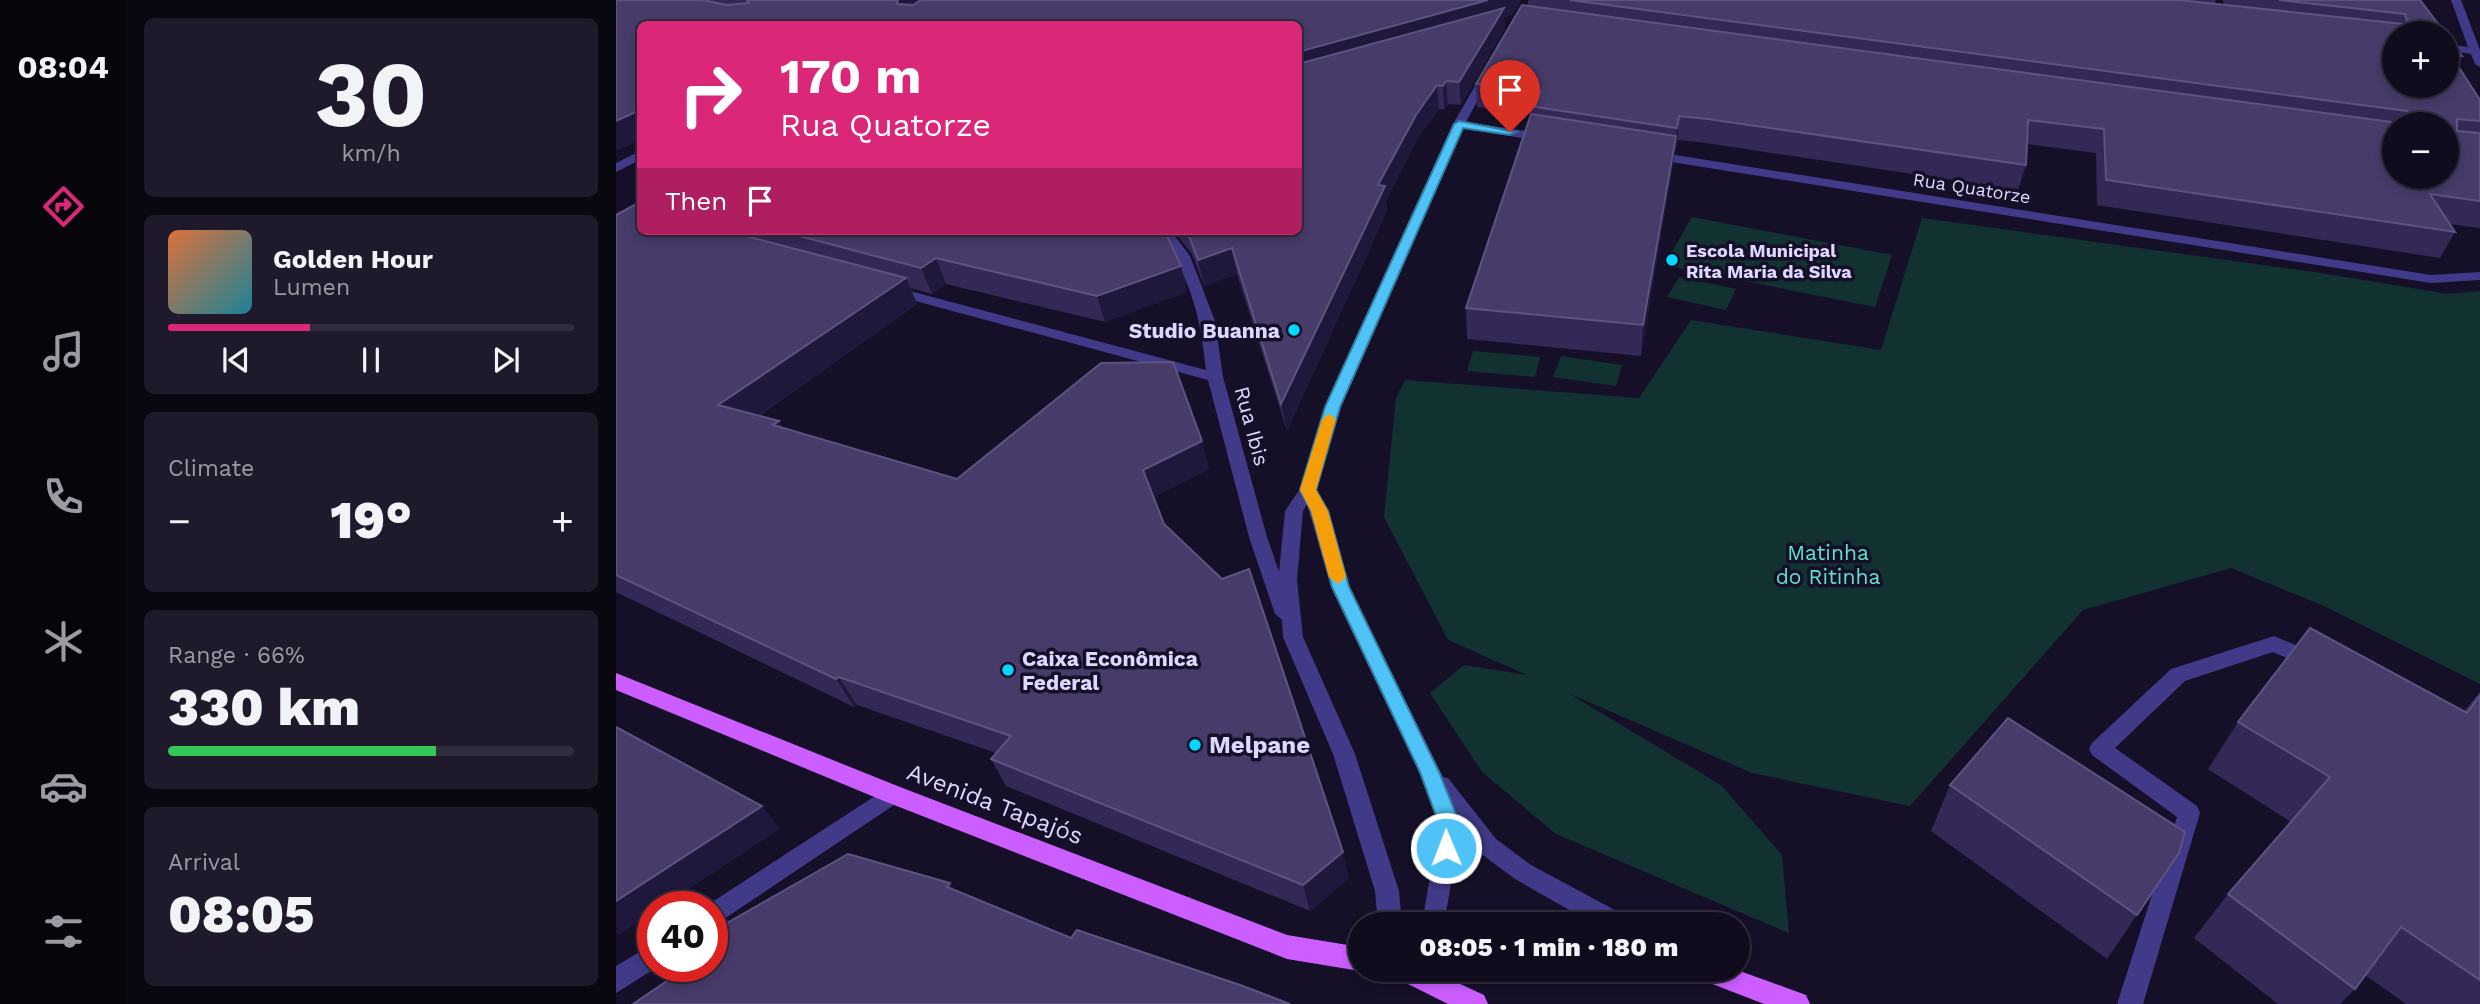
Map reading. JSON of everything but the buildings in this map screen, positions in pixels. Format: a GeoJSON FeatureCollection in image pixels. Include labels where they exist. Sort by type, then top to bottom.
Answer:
{"type":"FeatureCollection","features":[{"type":"Feature","properties":{"kind":"main road","name":"Avenida Tapajós"},"geometry":{"type":"LineString","coordinates":[[616,681],[892,793],[1287,947],[1348,957]]}},
{"type":"Feature","properties":{"kind":"main road"},"geometry":{"type":"LineString","coordinates":[[1430,982],[1475,1004]]}},
{"type":"Feature","properties":{"kind":"main road"},"geometry":{"type":"LineString","coordinates":[[1738,982],[1797,1004]]}},
{"type":"Feature","properties":{"kind":"street"},"geometry":{"type":"LineString","coordinates":[[2456,0],[2480,64]]}},
{"type":"Feature","properties":{"kind":"street"},"geometry":{"type":"LineString","coordinates":[[2459,49],[2475,51]]}},
{"type":"Feature","properties":{"kind":"street"},"geometry":{"type":"LineString","coordinates":[[1389,912],[1387,891],[1344,754],[1293,637],[1288,580],[1294,512],[1308,490],[1332,407],[1459,124],[1493,62]]}},
{"type":"Feature","properties":{"kind":"street"},"geometry":{"type":"LineString","coordinates":[[1459,124],[1553,139]]}},
{"type":"Feature","properties":{"kind":"street","name":"Rua Quatorze"},"geometry":{"type":"LineString","coordinates":[[1634,152],[2431,279],[2480,276]]}},
{"type":"Feature","properties":{"kind":"street"},"geometry":{"type":"LineString","coordinates":[[616,168],[637,158]]}},
{"type":"Feature","properties":{"kind":"street","name":"Rua Ibis"},"geometry":{"type":"LineString","coordinates":[[1167,235],[1183,256],[1208,321],[1215,377],[1258,537],[1293,637]]}},
{"type":"Feature","properties":{"kind":"street"},"geometry":{"type":"LineString","coordinates":[[870,285],[1215,377]]}},
{"type":"Feature","properties":{"kind":"street"},"geometry":{"type":"LineString","coordinates":[[1308,490],[1320,511],[1340,587],[1430,772],[1450,824],[1436,912]]}},
{"type":"Feature","properties":{"kind":"street"},"geometry":{"type":"LineString","coordinates":[[2130,1004],[2189,813],[2100,749],[2178,676],[2274,644],[2335,672]]}},
{"type":"Feature","properties":{"kind":"street"},"geometry":{"type":"LineString","coordinates":[[1430,772],[1488,846],[1522,872],[1595,912]]}},
{"type":"Feature","properties":{"kind":"street"},"geometry":{"type":"LineString","coordinates":[[728,904],[892,793]]}},
{"type":"Feature","properties":{"kind":"street"},"geometry":{"type":"LineString","coordinates":[[616,981],[637,967]]}},
{"type":"Feature","properties":{"kind":"green space"},"geometry":{"type":"Polygon","coordinates":[[[1692,217],[1892,255],[1875,307],[1664,265],[1692,217]]]}},
{"type":"Feature","properties":{"kind":"green space","name":"Matinha do Ritinha"},"geometry":{"type":"Polygon","coordinates":[[[1922,218],[2314,272],[2449,294],[2480,291],[2480,684],[2324,606],[2231,568],[2083,610],[1910,806],[1752,773],[1568,693],[1721,785],[1782,855],[1789,933],[1750,916],[1750,912],[1740,912],[1556,834],[1482,772],[1430,693],[1464,665],[1527,675],[1448,640],[1384,517],[1396,398],[1405,380],[1639,398],[1691,320],[1881,350],[1922,218]]]}},
{"type":"Feature","properties":{"kind":"green space"},"geometry":{"type":"Polygon","coordinates":[[[1679,277],[1736,289],[1726,310],[1667,297],[1679,277]]]}},
{"type":"Feature","properties":{"kind":"green space"},"geometry":{"type":"Polygon","coordinates":[[[1473,351],[1540,357],[1535,377],[1467,371],[1473,351]]]}},
{"type":"Feature","properties":{"kind":"green space"},"geometry":{"type":"Polygon","coordinates":[[[1561,356],[1622,365],[1616,386],[1553,377],[1561,356]]]}},
{"type":"Feature","properties":{"kind":"slow traffic"},"geometry":{"type":"LineString","coordinates":[[1329,419],[1308,490],[1320,511],[1338,577]]}},
{"type":"Feature","properties":{"kind":"place","name":"Escola Municipal Rita Maria da Silva"},"geometry":{"type":"Point","coordinates":[1672,260]}},
{"type":"Feature","properties":{"kind":"place","name":"Studio Buanna"},"geometry":{"type":"Point","coordinates":[1294,330]}},
{"type":"Feature","properties":{"kind":"place","name":"Caixa Econômica Federal"},"geometry":{"type":"Point","coordinates":[1008,670]}},
{"type":"Feature","properties":{"kind":"place","name":"Melpane"},"geometry":{"type":"Point","coordinates":[1195,745]}},
{"type":"Feature","properties":{"kind":"route"},"geometry":{"type":"LineString","coordinates":[[1446,848],[1450,824],[1430,772],[1340,587],[1320,511],[1308,490],[1332,407],[1459,124],[1510,132]]}}]}
